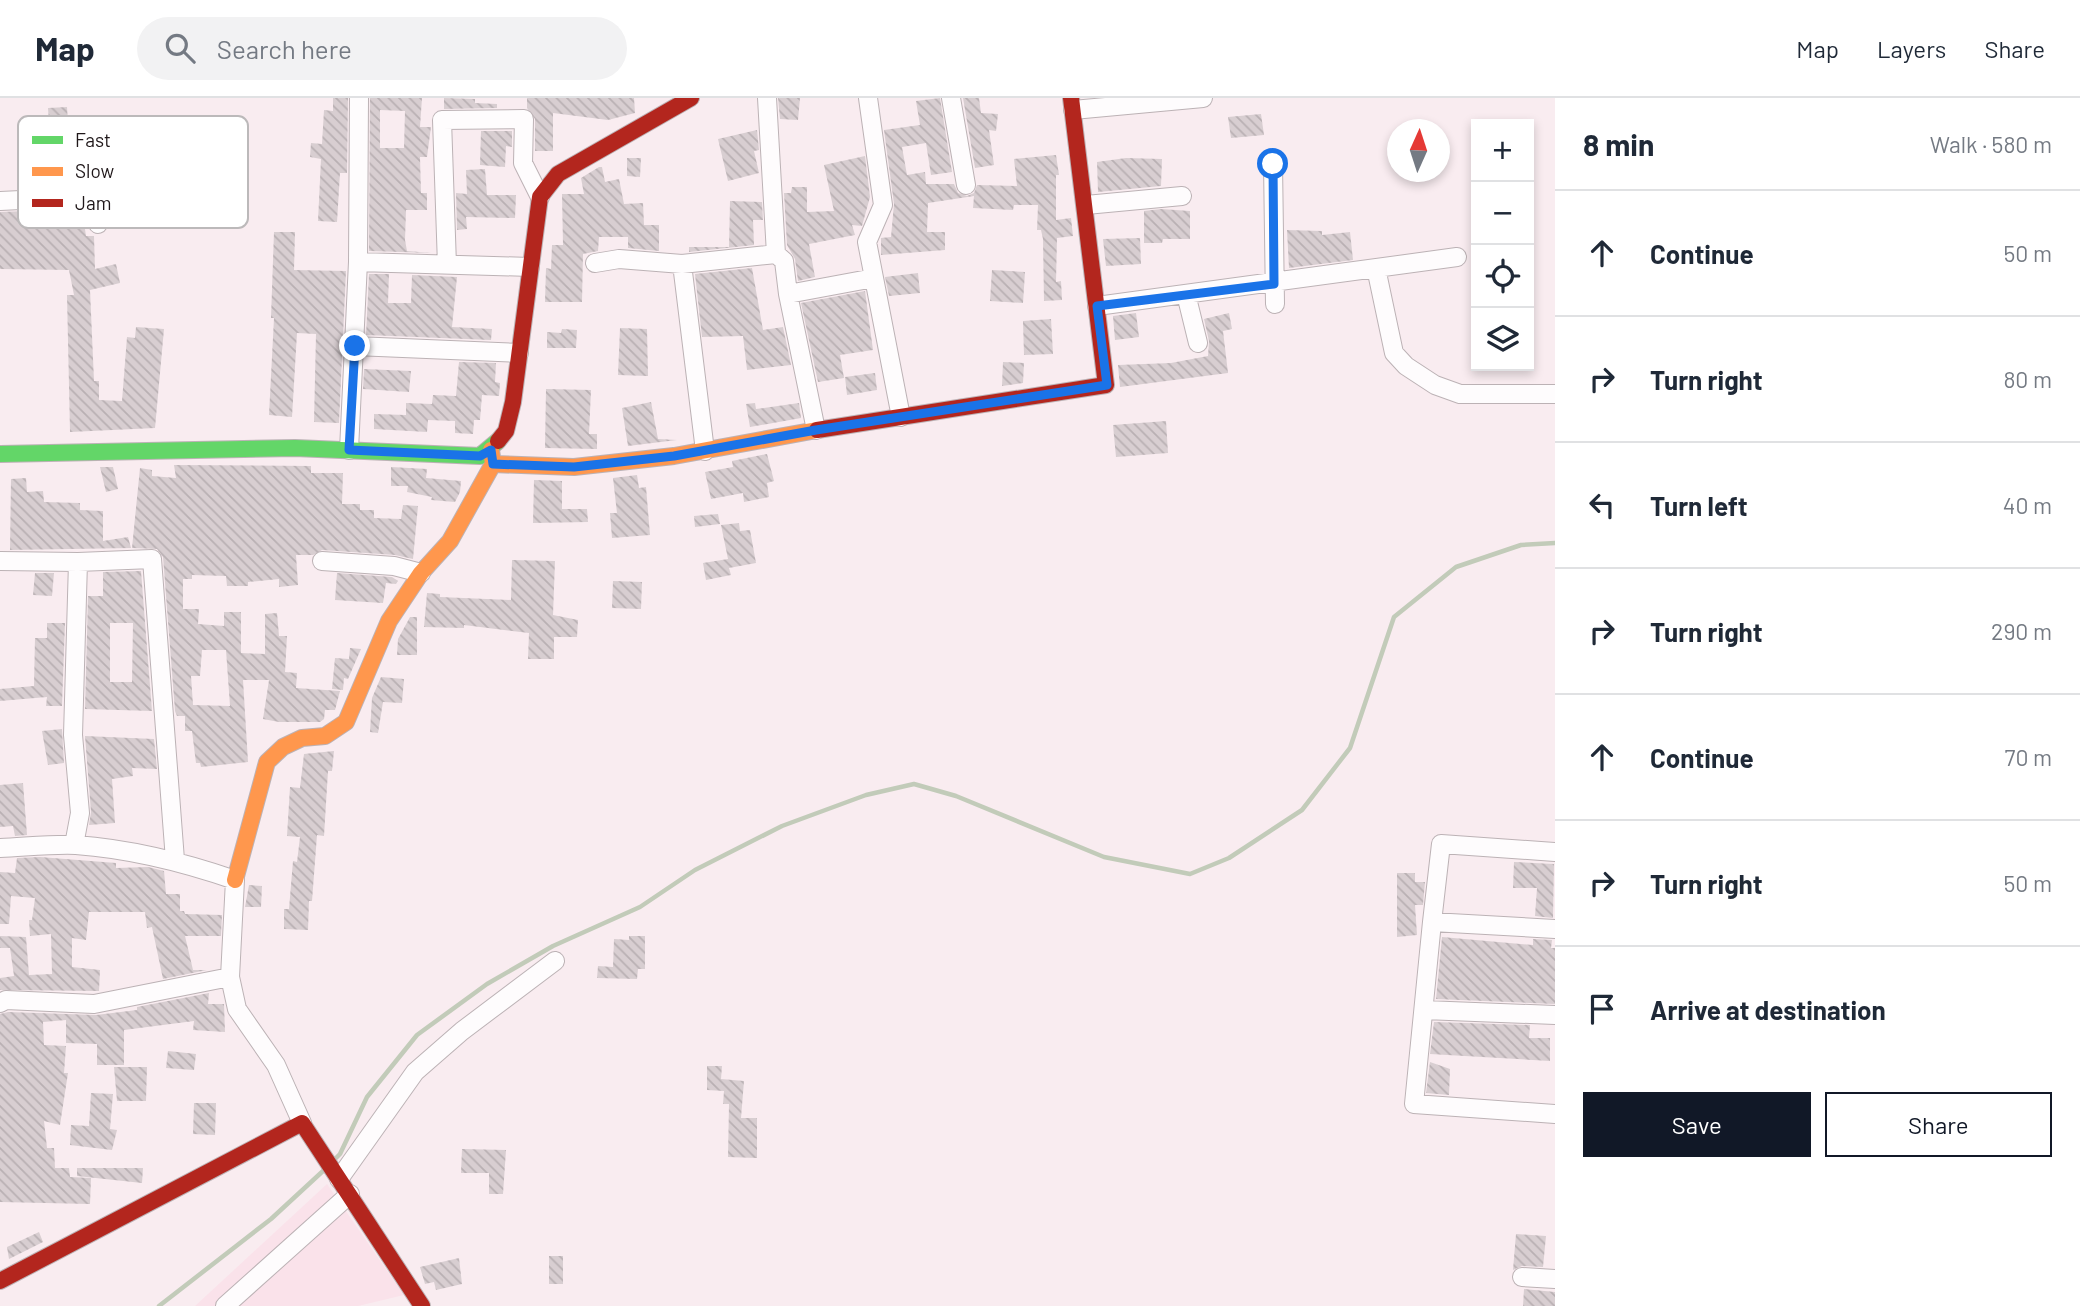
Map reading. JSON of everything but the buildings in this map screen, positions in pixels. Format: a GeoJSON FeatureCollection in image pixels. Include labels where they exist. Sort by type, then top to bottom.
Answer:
{"type":"FeatureCollection","features":[{"type":"Feature","properties":{"kind":"street"},"geometry":{"type":"LineString","coordinates":[[349,450],[358,262],[359,98]]}},
{"type":"Feature","properties":{"kind":"street"},"geometry":{"type":"LineString","coordinates":[[422,1306],[302,1124],[276,1065],[237,1009],[230,977],[235,880],[267,762],[283,747],[302,738],[337,732],[346,722],[389,621],[421,573],[450,541],[506,431],[540,197],[558,174],[691,98]]}},
{"type":"Feature","properties":{"kind":"street"},"geometry":{"type":"LineString","coordinates":[[767,98],[776,254],[784,261],[788,294],[816,430]]}},
{"type":"Feature","properties":{"kind":"street"},"geometry":{"type":"LineString","coordinates":[[868,98],[883,205],[867,242],[901,417]]}},
{"type":"Feature","properties":{"kind":"street"},"geometry":{"type":"LineString","coordinates":[[951,98],[966,185]]}},
{"type":"Feature","properties":{"kind":"street"},"geometry":{"type":"LineString","coordinates":[[0,454],[295,448],[480,456],[574,467],[705,450],[1107,385],[1072,104],[1203,98]]}},
{"type":"Feature","properties":{"kind":"street"},"geometry":{"type":"LineString","coordinates":[[447,265],[442,120],[524,119],[523,163],[540,197]]}},
{"type":"Feature","properties":{"kind":"street"},"geometry":{"type":"LineString","coordinates":[[1273,164],[1275,304]]}},
{"type":"Feature","properties":{"kind":"street"},"geometry":{"type":"LineString","coordinates":[[1086,205],[1182,196]]}},
{"type":"Feature","properties":{"kind":"street"},"geometry":{"type":"LineString","coordinates":[[0,201],[18,200]]}},
{"type":"Feature","properties":{"kind":"street"},"geometry":{"type":"LineString","coordinates":[[595,263],[619,260],[682,264],[776,254]]}},
{"type":"Feature","properties":{"kind":"street"},"geometry":{"type":"LineString","coordinates":[[1097,306],[1457,257]]}},
{"type":"Feature","properties":{"kind":"street"},"geometry":{"type":"LineString","coordinates":[[358,262],[530,267]]}},
{"type":"Feature","properties":{"kind":"street"},"geometry":{"type":"LineString","coordinates":[[682,264],[705,450]]}},
{"type":"Feature","properties":{"kind":"street"},"geometry":{"type":"LineString","coordinates":[[1376,268],[1394,353],[1406,366],[1435,385],[1460,394],[1555,394]]}},
{"type":"Feature","properties":{"kind":"street"},"geometry":{"type":"LineString","coordinates":[[788,294],[874,278]]}},
{"type":"Feature","properties":{"kind":"street"},"geometry":{"type":"LineString","coordinates":[[1186,295],[1198,343]]}},
{"type":"Feature","properties":{"kind":"street"},"geometry":{"type":"LineString","coordinates":[[355,346],[519,353]]}},
{"type":"Feature","properties":{"kind":"street"},"geometry":{"type":"LineString","coordinates":[[0,561],[152,559],[175,860]]}},
{"type":"Feature","properties":{"kind":"street"},"geometry":{"type":"LineString","coordinates":[[322,561],[394,566],[421,573]]}},
{"type":"Feature","properties":{"kind":"street"},"geometry":{"type":"LineString","coordinates":[[74,845],[80,813],[73,735],[78,562]]}},
{"type":"Feature","properties":{"kind":"street"},"geometry":{"type":"LineString","coordinates":[[1555,852],[1441,844],[1414,1104],[1555,1114]]}},
{"type":"Feature","properties":{"kind":"street"},"geometry":{"type":"LineString","coordinates":[[0,848],[74,845],[175,860],[235,880]]}},
{"type":"Feature","properties":{"kind":"street"},"geometry":{"type":"LineString","coordinates":[[1432,922],[1555,929]]}},
{"type":"Feature","properties":{"kind":"street"},"geometry":{"type":"LineString","coordinates":[[225,1306],[342,1184],[415,1072],[462,1031],[555,961]]}},
{"type":"Feature","properties":{"kind":"street"},"geometry":{"type":"LineString","coordinates":[[0,1003],[6,1000],[94,1004],[230,977]]}},
{"type":"Feature","properties":{"kind":"street"},"geometry":{"type":"LineString","coordinates":[[1424,1010],[1555,1015]]}},
{"type":"Feature","properties":{"kind":"street"},"geometry":{"type":"LineString","coordinates":[[0,1281],[302,1124]]}},
{"type":"Feature","properties":{"kind":"street"},"geometry":{"type":"LineString","coordinates":[[1522,1278],[1555,1279]]}},
{"type":"Feature","properties":{"kind":"shaded area"},"geometry":{"type":"Polygon","coordinates":[[[327,1184],[404,1295],[358,1306],[195,1306],[327,1184]]]}},
{"type":"Feature","properties":{"kind":"waterway"},"geometry":{"type":"LineString","coordinates":[[334,1160],[340,1154],[367,1097],[417,1035],[487,984],[553,946],[640,907],[695,870],[782,826],[866,795],[914,784],[956,796],[1104,857],[1190,874],[1229,858],[1302,810],[1350,748],[1394,617],[1456,567],[1521,545],[1555,543]]}},
{"type":"Feature","properties":{"kind":"waterway"},"geometry":{"type":"LineString","coordinates":[[159,1306],[271,1219],[323,1171]]}},
{"type":"Feature","properties":{"kind":"traffic: fast"},"geometry":{"type":"LineString","coordinates":[[0,454],[295,448],[480,456],[498,441]]}},
{"type":"Feature","properties":{"kind":"traffic: slow"},"geometry":{"type":"LineString","coordinates":[[493,464],[574,467],[674,456],[817,430]]}},
{"type":"Feature","properties":{"kind":"traffic: slow"},"geometry":{"type":"LineString","coordinates":[[235,880],[267,762],[283,747],[302,738],[325,736],[346,722],[389,621],[421,573],[450,541],[493,464],[491,450]]}},
{"type":"Feature","properties":{"kind":"traffic: jam"},"geometry":{"type":"LineString","coordinates":[[498,441],[506,431],[513,402],[540,197],[558,174],[691,98]]}},
{"type":"Feature","properties":{"kind":"traffic: jam"},"geometry":{"type":"LineString","coordinates":[[817,430],[1106,385],[1071,98]]}},
{"type":"Feature","properties":{"kind":"traffic: jam"},"geometry":{"type":"LineString","coordinates":[[0,1281],[302,1123],[422,1306]]}},
{"type":"Feature","properties":{"kind":"route"},"geometry":{"type":"LineString","coordinates":[[355,346],[349,450],[480,456],[491,450],[493,464],[574,467],[674,456],[816,430],[1107,385],[1097,306],[1274,284],[1273,164]]}}]}
